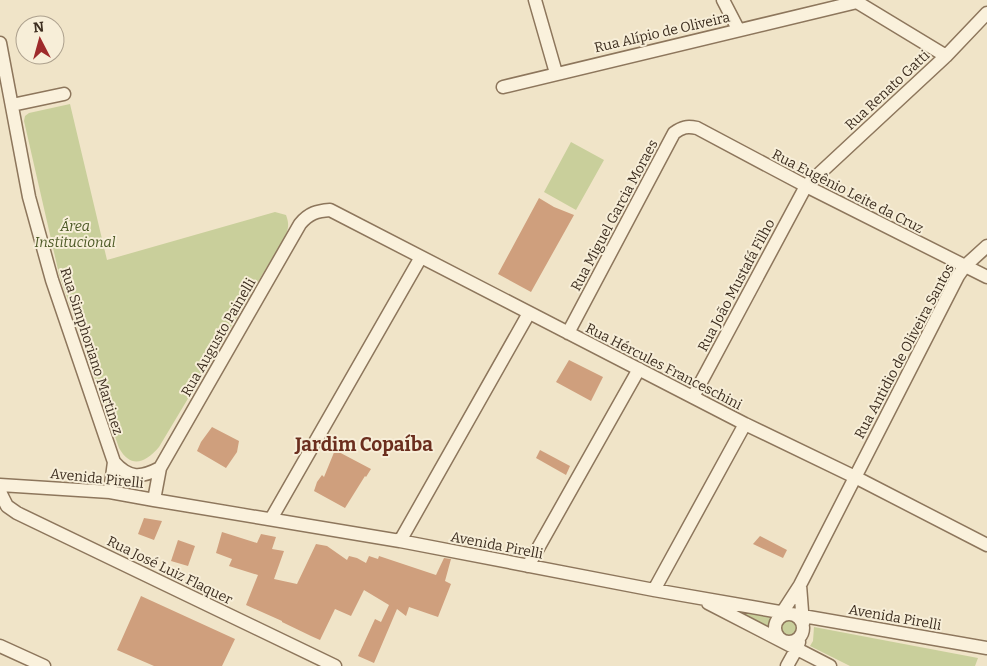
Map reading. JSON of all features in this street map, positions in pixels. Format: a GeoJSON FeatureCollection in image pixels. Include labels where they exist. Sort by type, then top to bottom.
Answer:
{"type":"FeatureCollection","features":[{"type":"Feature","properties":{"kind":"street"},"geometry":{"type":"LineString","coordinates":[[534,0],[556,73]]}},
{"type":"Feature","properties":{"kind":"street"},"geometry":{"type":"LineString","coordinates":[[723,0],[738,30]]}},
{"type":"Feature","properties":{"kind":"street"},"geometry":{"type":"LineString","coordinates":[[856,1],[946,56]]}},
{"type":"Feature","properties":{"kind":"street","name":"Rua Alípio de Oliveira"},"geometry":{"type":"LineString","coordinates":[[503,87],[856,1]]}},
{"type":"Feature","properties":{"kind":"street","name":"Rua Renato Gatti"},"geometry":{"type":"LineString","coordinates":[[806,186],[946,56],[987,13]]}},
{"type":"Feature","properties":{"kind":"street","name":"Rua Simphoriano Martinez"},"geometry":{"type":"LineString","coordinates":[[0,43],[29,197],[52,280],[114,462],[110,492]]}},
{"type":"Feature","properties":{"kind":"street"},"geometry":{"type":"LineString","coordinates":[[12,105],[64,94]]}},
{"type":"Feature","properties":{"kind":"street","name":"Rua Miguel Garcia Moraes"},"geometry":{"type":"LineString","coordinates":[[568,333],[674,134],[681,128],[689,126],[698,128]]}},
{"type":"Feature","properties":{"kind":"street","name":"Rua Eugênio Leite da Cruz"},"geometry":{"type":"LineString","coordinates":[[698,128],[806,186],[987,277]]}},
{"type":"Feature","properties":{"kind":"street","name":"Rua João Mustafá Filho"},"geometry":{"type":"LineString","coordinates":[[693,397],[806,186]]}},
{"type":"Feature","properties":{"kind":"street","name":"Rua Hércules Franceschini"},"geometry":{"type":"LineString","coordinates":[[330,210],[745,424],[855,477],[987,545]]}},
{"type":"Feature","properties":{"kind":"street","name":"Rua Augusto Painelli"},"geometry":{"type":"LineString","coordinates":[[154,500],[160,468],[300,224],[306,216],[316,211],[330,210]]}},
{"type":"Feature","properties":{"kind":"street","name":"Rua Antidio de Oliveira Santos"},"geometry":{"type":"LineString","coordinates":[[793,620],[800,584],[958,276],[965,266],[987,246]]}},
{"type":"Feature","properties":{"kind":"street"},"geometry":{"type":"LineString","coordinates":[[271,519],[421,257]]}},
{"type":"Feature","properties":{"kind":"street"},"geometry":{"type":"LineString","coordinates":[[400,541],[529,313]]}},
{"type":"Feature","properties":{"kind":"street"},"geometry":{"type":"LineString","coordinates":[[528,566],[639,369]]}},
{"type":"Feature","properties":{"kind":"street"},"geometry":{"type":"LineString","coordinates":[[654,590],[745,424]]}},
{"type":"Feature","properties":{"kind":"street"},"geometry":{"type":"LineString","coordinates":[[114,462],[122,471],[133,476],[146,475],[160,468]]}},
{"type":"Feature","properties":{"kind":"street","name":"Avenida Pirelli"},"geometry":{"type":"LineString","coordinates":[[0,485],[110,492],[400,541],[694,597],[793,620],[987,648]]}},
{"type":"Feature","properties":{"kind":"street","name":"Rua José Luiz Flaquer"},"geometry":{"type":"LineString","coordinates":[[0,492],[7,506],[17,513],[333,666]]}},
{"type":"Feature","properties":{"kind":"street"},"geometry":{"type":"LineString","coordinates":[[787,666],[797,648],[793,620],[800,584]]}},
{"type":"Feature","properties":{"kind":"street"},"geometry":{"type":"LineString","coordinates":[[694,597],[830,666]]}},
{"type":"Feature","properties":{"kind":"street"},"geometry":{"type":"LineString","coordinates":[[793,620],[797,640],[783,641],[777,636],[775,629],[793,620]]}},
{"type":"Feature","properties":{"kind":"street"},"geometry":{"type":"LineString","coordinates":[[0,646],[44,666]]}},
{"type":"Feature","properties":{"kind":"green space","name":"Área Institucional"},"geometry":{"type":"Polygon","coordinates":[[[70,104],[107,260],[275,212],[286,215],[288,222],[283,240],[159,447],[149,457],[138,461],[128,459],[119,448],[59,274],[24,121],[25,116],[29,113],[70,104]]]}},
{"type":"Feature","properties":{"kind":"green space"},"geometry":{"type":"Polygon","coordinates":[[[571,142],[604,160],[576,210],[544,192],[571,142]]]}},
{"type":"Feature","properties":{"kind":"green space"},"geometry":{"type":"Polygon","coordinates":[[[723,604],[775,616],[772,619],[770,628],[723,604]]]}},
{"type":"Feature","properties":{"kind":"green space"},"geometry":{"type":"Polygon","coordinates":[[[789,618],[796,621],[799,628],[796,635],[789,638],[782,635],[779,628],[782,621],[789,618]]]}},
{"type":"Feature","properties":{"kind":"green space"},"geometry":{"type":"Polygon","coordinates":[[[814,627],[978,658],[975,666],[850,666],[810,646],[813,641],[814,627]]]}},
{"type":"Feature","properties":{"kind":"building"},"geometry":{"type":"Polygon","coordinates":[[[539,198],[554,207],[574,215],[531,292],[498,274],[539,198]]]}},
{"type":"Feature","properties":{"kind":"building"},"geometry":{"type":"Polygon","coordinates":[[[569,360],[603,377],[591,401],[556,382],[569,360]]]}},
{"type":"Feature","properties":{"kind":"building"},"geometry":{"type":"Polygon","coordinates":[[[212,427],[239,441],[237,452],[226,468],[197,451],[212,427]]]}},
{"type":"Feature","properties":{"kind":"building"},"geometry":{"type":"Polygon","coordinates":[[[335,450],[371,469],[345,508],[314,491],[322,475],[324,477],[335,450]]]}},
{"type":"Feature","properties":{"kind":"building"},"geometry":{"type":"Polygon","coordinates":[[[540,450],[570,466],[566,475],[536,458],[540,450]]]}},
{"type":"Feature","properties":{"kind":"building"},"geometry":{"type":"Polygon","coordinates":[[[144,518],[162,521],[154,540],[138,534],[144,518]]]}},
{"type":"Feature","properties":{"kind":"building"},"geometry":{"type":"Polygon","coordinates":[[[222,532],[257,543],[261,534],[276,537],[272,549],[284,551],[274,579],[297,584],[316,544],[327,546],[347,560],[349,556],[366,563],[369,556],[378,559],[379,556],[436,575],[444,558],[451,559],[445,581],[451,584],[438,617],[409,607],[406,616],[397,609],[374,663],[358,656],[375,619],[381,622],[389,605],[364,590],[351,616],[335,609],[320,640],[246,605],[258,575],[229,566],[232,559],[216,553],[222,532]]]}},
{"type":"Feature","properties":{"kind":"building"},"geometry":{"type":"Polygon","coordinates":[[[760,536],[787,550],[783,558],[753,544],[760,536]]]}},
{"type":"Feature","properties":{"kind":"building"},"geometry":{"type":"Polygon","coordinates":[[[178,540],[195,546],[188,566],[171,561],[178,540]]]}},
{"type":"Feature","properties":{"kind":"building"},"geometry":{"type":"Polygon","coordinates":[[[141,596],[235,639],[222,666],[154,666],[117,650],[141,596]]]}},
{"type":"Feature","properties":{"kind":"district","name":"Jardim Copaíba"},"geometry":{"type":"Point","coordinates":[364,444]}}]}
